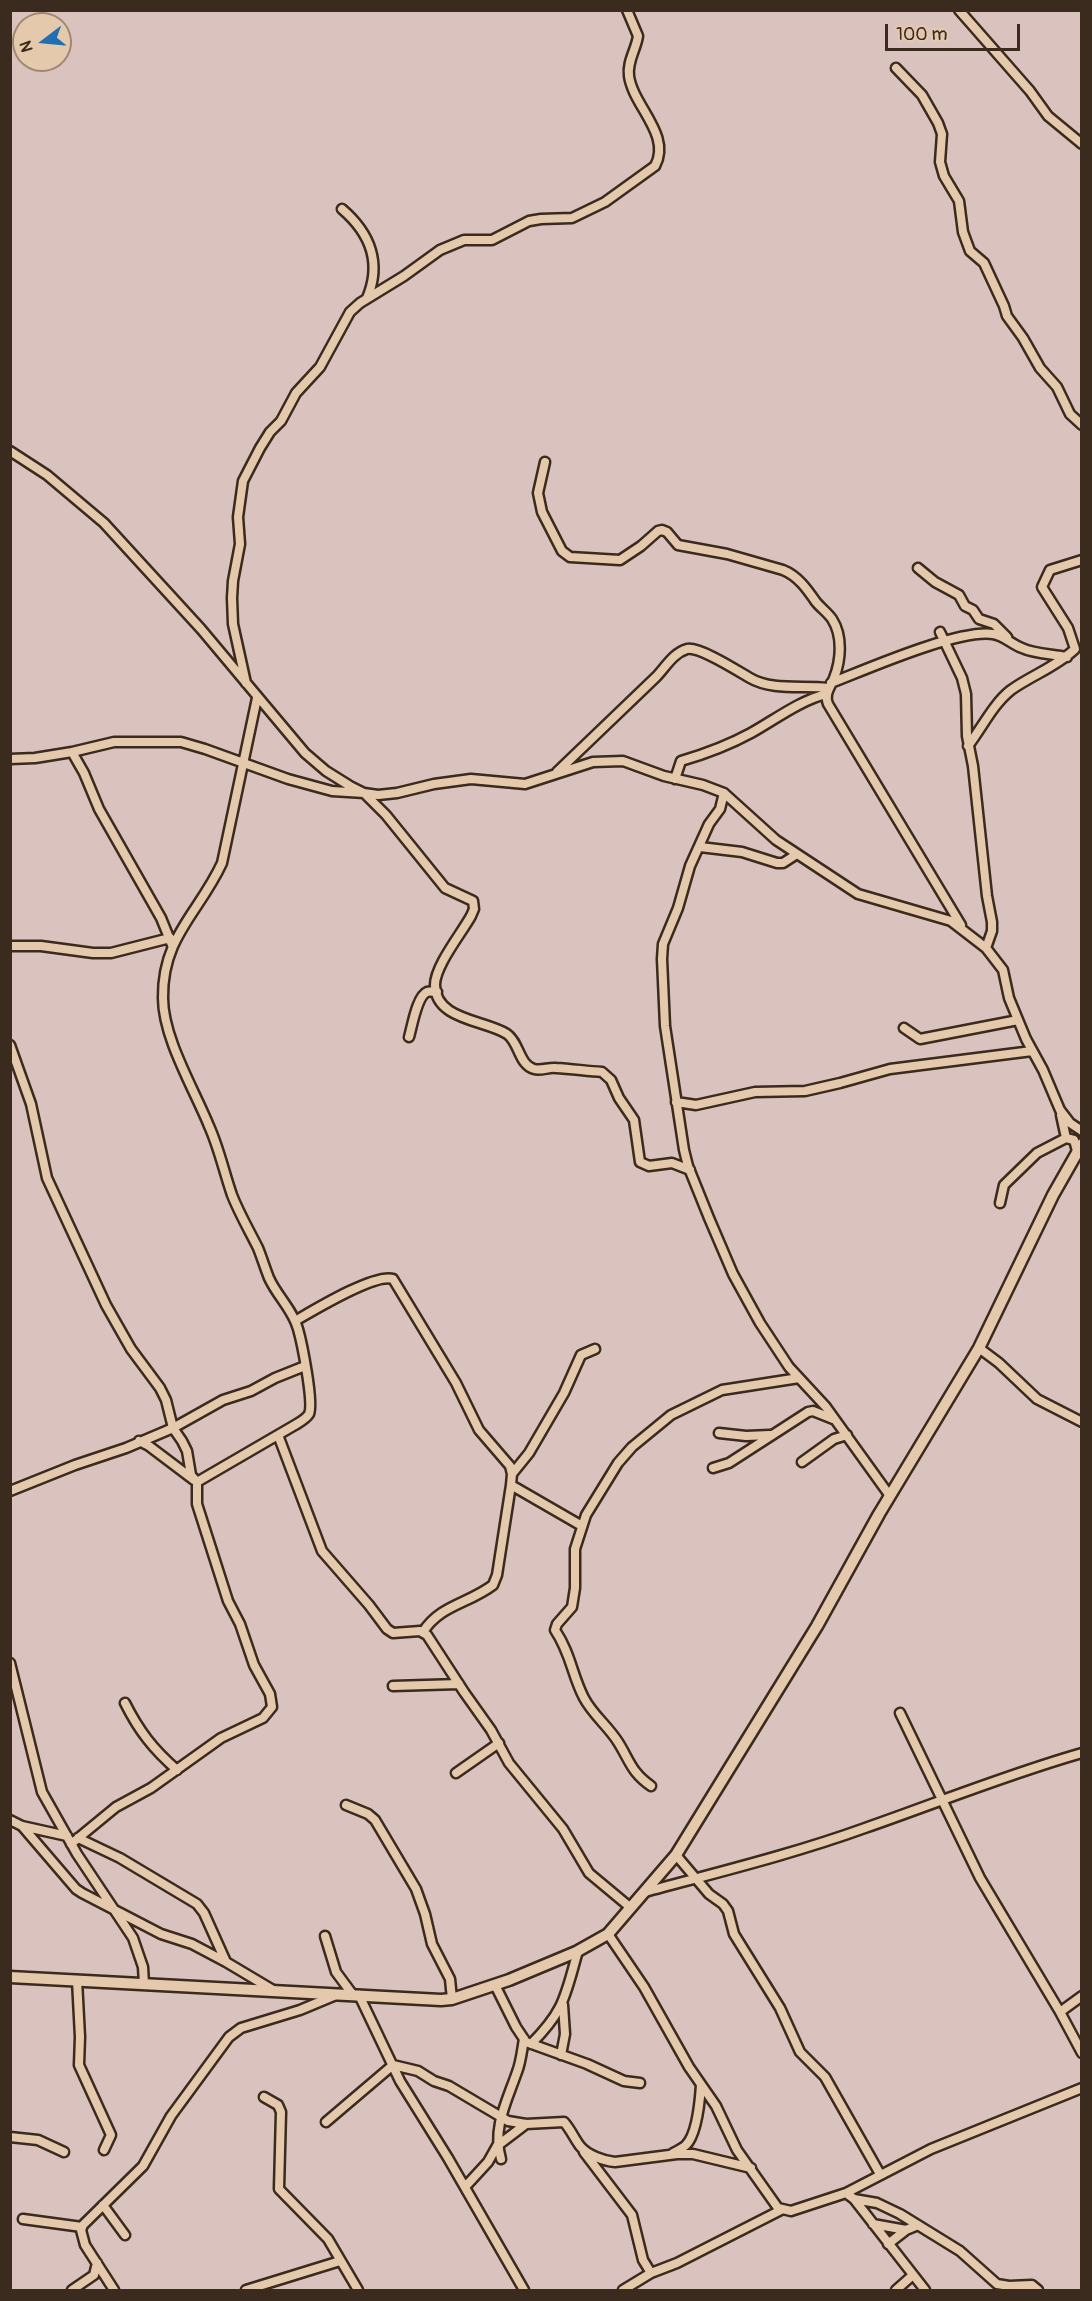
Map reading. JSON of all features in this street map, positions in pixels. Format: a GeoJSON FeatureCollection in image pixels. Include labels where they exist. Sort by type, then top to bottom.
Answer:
{"type":"FeatureCollection","features":[{"type":"Feature","properties":{"kind":"street"},"geometry":{"type":"LineString","coordinates":[[246,684],[233,624],[233,581],[240,544],[238,517],[243,481],[260,448],[270,432],[281,421],[296,393],[320,367],[350,312],[368,298],[454,243],[464,240],[492,240],[514,227],[535,220],[579,216],[605,202],[655,166],[659,158],[656,135],[648,117],[636,100],[629,76],[629,63],[638,36],[627,10]]}},
{"type":"Feature","properties":{"kind":"street"},"geometry":{"type":"LineString","coordinates":[[959,10],[1030,91],[1048,116],[1082,144]]}},
{"type":"Feature","properties":{"kind":"street"},"geometry":{"type":"LineString","coordinates":[[896,68],[922,95],[938,123],[942,134],[940,162],[944,176],[959,201],[963,232],[970,251],[984,263],[1004,306],[1006,316],[1023,338],[1040,368],[1057,387],[1070,414],[1080,422]]}},
{"type":"Feature","properties":{"kind":"street"},"geometry":{"type":"LineString","coordinates":[[342,209],[357,224],[372,250],[375,275],[368,298]]}},
{"type":"Feature","properties":{"kind":"street"},"geometry":{"type":"LineString","coordinates":[[10,452],[47,475],[104,523],[201,629],[305,753],[326,771],[364,793],[393,824],[445,888],[473,901],[474,909],[471,916],[437,973],[436,992],[451,1011],[508,1035],[514,1040],[526,1065],[532,1069],[554,1068],[602,1072],[607,1075],[634,1120],[640,1162],[649,1166],[672,1163],[690,1170]]}},
{"type":"Feature","properties":{"kind":"street"},"geometry":{"type":"LineString","coordinates":[[545,462],[538,493],[542,512],[562,551],[570,557],[620,560],[662,530],[667,532],[678,545],[727,554],[791,573],[802,584],[835,624],[838,634],[839,656],[829,688],[828,704],[962,928]]}},
{"type":"Feature","properties":{"kind":"street"},"geometry":{"type":"LineString","coordinates":[[968,746],[1009,692],[1078,650],[1068,628],[1042,587],[1050,570],[1082,560]]}},
{"type":"Feature","properties":{"kind":"street"},"geometry":{"type":"LineString","coordinates":[[918,568],[935,582],[959,595],[965,606],[973,610],[979,619],[994,624],[1011,642]]}},
{"type":"Feature","properties":{"kind":"street"},"geometry":{"type":"LineString","coordinates":[[940,632],[964,683],[968,746],[973,766],[987,896],[993,922],[986,948]]}},
{"type":"Feature","properties":{"kind":"street"},"geometry":{"type":"LineString","coordinates":[[675,779],[681,761],[703,755],[740,739],[829,688],[944,642],[974,634],[992,634],[1023,649],[1067,657]]}},
{"type":"Feature","properties":{"kind":"street"},"geometry":{"type":"LineString","coordinates":[[554,775],[669,662],[686,649],[693,649],[726,663],[750,678],[767,684],[829,688]]}},
{"type":"Feature","properties":{"kind":"street"},"geometry":{"type":"LineString","coordinates":[[197,1482],[279,1435],[303,1420],[310,1412],[306,1366],[295,1321],[273,1286],[261,1254],[238,1208],[212,1132],[183,1067],[163,1007],[164,984],[171,942],[214,881],[222,863],[257,698]]}},
{"type":"Feature","properties":{"kind":"street"},"geometry":{"type":"LineString","coordinates":[[10,759],[35,758],[72,752],[114,742],[181,742],[205,748],[288,779],[332,791],[397,794],[434,784],[471,778],[525,784],[593,762],[623,761],[675,779],[703,785],[724,793],[776,840],[858,894],[951,921],[986,948],[1004,970],[1009,998],[1032,1051],[1044,1070],[1060,1110],[1066,1137]]}},
{"type":"Feature","properties":{"kind":"street"},"geometry":{"type":"LineString","coordinates":[[72,752],[84,773],[96,803],[149,894],[171,942]]}},
{"type":"Feature","properties":{"kind":"street"},"geometry":{"type":"LineString","coordinates":[[724,793],[720,809],[709,824],[690,866],[678,908],[663,944],[665,1026],[676,1102],[690,1170],[733,1274],[760,1323],[799,1378],[836,1420],[890,1496]]}},
{"type":"Feature","properties":{"kind":"street"},"geometry":{"type":"LineString","coordinates":[[700,847],[742,852],[777,863],[783,863],[797,854]]}},
{"type":"Feature","properties":{"kind":"street"},"geometry":{"type":"LineString","coordinates":[[10,946],[41,946],[93,953],[171,942]]}},
{"type":"Feature","properties":{"kind":"street"},"geometry":{"type":"LineString","coordinates":[[409,1037],[422,996],[428,992],[436,992]]}},
{"type":"Feature","properties":{"kind":"street"},"geometry":{"type":"LineString","coordinates":[[904,1028],[921,1039],[1018,1020]]}},
{"type":"Feature","properties":{"kind":"street"},"geometry":{"type":"LineString","coordinates":[[10,1045],[31,1104],[47,1178],[106,1305],[131,1349],[160,1388],[166,1400],[173,1428],[187,1451],[191,1475],[197,1482],[197,1504],[224,1591],[240,1624],[254,1665],[267,1688],[272,1704],[267,1715],[221,1738],[142,1794],[116,1807],[72,1839]]}},
{"type":"Feature","properties":{"kind":"street"},"geometry":{"type":"LineString","coordinates":[[676,1102],[696,1105],[754,1092],[805,1090],[890,1069],[1032,1051]]}},
{"type":"Feature","properties":{"kind":"street"},"geometry":{"type":"LineString","coordinates":[[1060,1110],[1070,1123],[1082,1131]]}},
{"type":"Feature","properties":{"kind":"street"},"geometry":{"type":"LineString","coordinates":[[10,1977],[273,1990],[416,2000],[452,1999],[495,1985],[578,1951],[608,1934],[676,1855],[817,1626],[890,1496],[979,1348],[1053,1195],[1079,1147],[1074,1140],[1066,1137],[1037,1153],[1004,1185],[1000,1203]]}},
{"type":"Feature","properties":{"kind":"street"},"geometry":{"type":"LineString","coordinates":[[295,1321],[380,1278],[393,1279],[456,1383],[479,1430],[505,1460],[512,1474],[497,1575],[493,1585],[445,1610],[431,1620],[423,1632]]}},
{"type":"Feature","properties":{"kind":"street"},"geometry":{"type":"LineString","coordinates":[[979,1348],[999,1363],[1037,1399],[1082,1422]]}},
{"type":"Feature","properties":{"kind":"street"},"geometry":{"type":"LineString","coordinates":[[512,1474],[529,1453],[564,1393],[581,1355],[595,1349]]}},
{"type":"Feature","properties":{"kind":"street"},"geometry":{"type":"LineString","coordinates":[[10,1491],[75,1465],[116,1452],[173,1428],[223,1400],[251,1391],[275,1378],[306,1366]]}},
{"type":"Feature","properties":{"kind":"street"},"geometry":{"type":"LineString","coordinates":[[651,1786],[636,1773],[618,1742],[589,1706],[582,1693],[568,1652],[555,1630],[557,1624],[572,1607],[575,1588],[575,1549],[582,1526],[592,1503],[618,1463],[640,1439],[671,1415],[722,1390],[799,1378]]}},
{"type":"Feature","properties":{"kind":"street"},"geometry":{"type":"LineString","coordinates":[[713,1468],[729,1463],[808,1412],[813,1411],[836,1420]]}},
{"type":"Feature","properties":{"kind":"street"},"geometry":{"type":"LineString","coordinates":[[720,1433],[746,1436],[770,1435]]}},
{"type":"Feature","properties":{"kind":"street"},"geometry":{"type":"LineString","coordinates":[[279,1435],[322,1551],[387,1629],[393,1633],[423,1632],[434,1643],[499,1743],[509,1763],[563,1829],[589,1873],[632,1908]]}},
{"type":"Feature","properties":{"kind":"street"},"geometry":{"type":"LineString","coordinates":[[802,1462],[834,1439],[847,1435]]}},
{"type":"Feature","properties":{"kind":"street"},"geometry":{"type":"LineString","coordinates":[[139,1441],[197,1482]]}},
{"type":"Feature","properties":{"kind":"street"},"geometry":{"type":"LineString","coordinates":[[511,1485],[582,1526]]}},
{"type":"Feature","properties":{"kind":"street"},"geometry":{"type":"LineString","coordinates":[[10,1663],[42,1792],[112,1908],[128,1930],[139,1952],[144,1984]]}},
{"type":"Feature","properties":{"kind":"street"},"geometry":{"type":"LineString","coordinates":[[393,1686],[459,1684]]}},
{"type":"Feature","properties":{"kind":"street"},"geometry":{"type":"LineString","coordinates":[[125,1703],[136,1726],[153,1748],[177,1770]]}},
{"type":"Feature","properties":{"kind":"street"},"geometry":{"type":"LineString","coordinates":[[900,1713],[967,1851],[1004,1920],[1082,2053]]}},
{"type":"Feature","properties":{"kind":"street"},"geometry":{"type":"LineString","coordinates":[[456,1773],[499,1743]]}},
{"type":"Feature","properties":{"kind":"street"},"geometry":{"type":"LineString","coordinates":[[645,1892],[763,1861],[864,1829],[978,1786],[1082,1753]]}},
{"type":"Feature","properties":{"kind":"street"},"geometry":{"type":"LineString","coordinates":[[346,1805],[368,1814],[375,1820],[406,1869],[425,1914],[432,1944],[450,1979],[452,1999]]}},
{"type":"Feature","properties":{"kind":"street"},"geometry":{"type":"LineString","coordinates":[[10,1820],[22,1826],[72,1839],[120,1858],[201,1907],[226,1962]]}},
{"type":"Feature","properties":{"kind":"street"},"geometry":{"type":"LineString","coordinates":[[22,1826],[76,1888],[161,1934],[192,1944],[273,1990]]}},
{"type":"Feature","properties":{"kind":"street"},"geometry":{"type":"LineString","coordinates":[[676,1855],[709,1894],[723,1904],[728,1911],[734,1934],[780,2008],[800,2052],[825,2077],[880,2174]]}},
{"type":"Feature","properties":{"kind":"street"},"geometry":{"type":"LineString","coordinates":[[608,1934],[644,1987],[689,2067],[722,2117],[737,2150],[781,2210]]}},
{"type":"Feature","properties":{"kind":"street"},"geometry":{"type":"LineString","coordinates":[[324,1936],[336,1972],[356,1995],[422,2119],[465,2187],[524,2290]]}},
{"type":"Feature","properties":{"kind":"street"},"geometry":{"type":"LineString","coordinates":[[465,2187],[488,2162],[497,2146],[501,2118],[527,2042],[550,2025],[563,2002],[578,1951]]}},
{"type":"Feature","properties":{"kind":"street"},"geometry":{"type":"LineString","coordinates":[[77,1980],[79,2065],[111,2135],[104,2150]]}},
{"type":"Feature","properties":{"kind":"street"},"geometry":{"type":"LineString","coordinates":[[495,1985],[527,2042],[624,2082],[640,2082]]}},
{"type":"Feature","properties":{"kind":"street"},"geometry":{"type":"LineString","coordinates":[[114,2290],[81,2236],[82,2227],[142,2166],[171,2116],[229,2037],[241,2028],[300,2010],[339,1994]]}},
{"type":"Feature","properties":{"kind":"street"},"geometry":{"type":"LineString","coordinates":[[1060,2012],[1082,1996]]}},
{"type":"Feature","properties":{"kind":"street"},"geometry":{"type":"LineString","coordinates":[[561,2055],[565,2034],[563,2002]]}},
{"type":"Feature","properties":{"kind":"street"},"geometry":{"type":"LineString","coordinates":[[393,2065],[418,2071],[434,2081],[449,2086],[501,2118],[526,2124],[564,2122],[632,2215],[643,2260],[651,2272]]}},
{"type":"Feature","properties":{"kind":"street"},"geometry":{"type":"LineString","coordinates":[[326,2122],[393,2065]]}},
{"type":"Feature","properties":{"kind":"street"},"geometry":{"type":"LineString","coordinates":[[670,2155],[687,2145],[692,2135],[699,2112],[701,2085]]}},
{"type":"Feature","properties":{"kind":"street"},"geometry":{"type":"LineString","coordinates":[[623,2290],[651,2272],[677,2263],[781,2210],[791,2211],[846,2193],[931,2149],[1082,2088]]}},
{"type":"Feature","properties":{"kind":"street"},"geometry":{"type":"LineString","coordinates":[[264,2097],[278,2105],[281,2112],[279,2189],[328,2239],[358,2290]]}},
{"type":"Feature","properties":{"kind":"street"},"geometry":{"type":"LineString","coordinates":[[497,2146],[526,2124]]}},
{"type":"Feature","properties":{"kind":"street"},"geometry":{"type":"LineString","coordinates":[[10,2137],[38,2140],[64,2152]]}},
{"type":"Feature","properties":{"kind":"street"},"geometry":{"type":"LineString","coordinates":[[497,2146],[501,2159]]}},
{"type":"Feature","properties":{"kind":"street"},"geometry":{"type":"LineString","coordinates":[[582,2149],[607,2162]]}},
{"type":"Feature","properties":{"kind":"street"},"geometry":{"type":"LineString","coordinates":[[590,2160],[615,2162],[693,2154],[751,2168]]}},
{"type":"Feature","properties":{"kind":"street"},"geometry":{"type":"LineString","coordinates":[[846,2193],[854,2199],[925,2290]]}},
{"type":"Feature","properties":{"kind":"street"},"geometry":{"type":"LineString","coordinates":[[854,2199],[877,2203],[918,2225],[960,2251],[997,2284],[1032,2285],[1038,2290]]}},
{"type":"Feature","properties":{"kind":"street"},"geometry":{"type":"LineString","coordinates":[[103,2205],[126,2235]]}},
{"type":"Feature","properties":{"kind":"street"},"geometry":{"type":"LineString","coordinates":[[23,2219],[82,2227]]}},
{"type":"Feature","properties":{"kind":"street"},"geometry":{"type":"LineString","coordinates":[[873,2224],[906,2230]]}},
{"type":"Feature","properties":{"kind":"street"},"geometry":{"type":"LineString","coordinates":[[888,2244],[906,2230],[918,2225]]}},
{"type":"Feature","properties":{"kind":"street"},"geometry":{"type":"LineString","coordinates":[[246,2290],[340,2261]]}},
{"type":"Feature","properties":{"kind":"street"},"geometry":{"type":"LineString","coordinates":[[72,2290],[94,2275],[97,2262]]}},
{"type":"Feature","properties":{"kind":"street"},"geometry":{"type":"LineString","coordinates":[[896,2290],[913,2275]]}}]}
